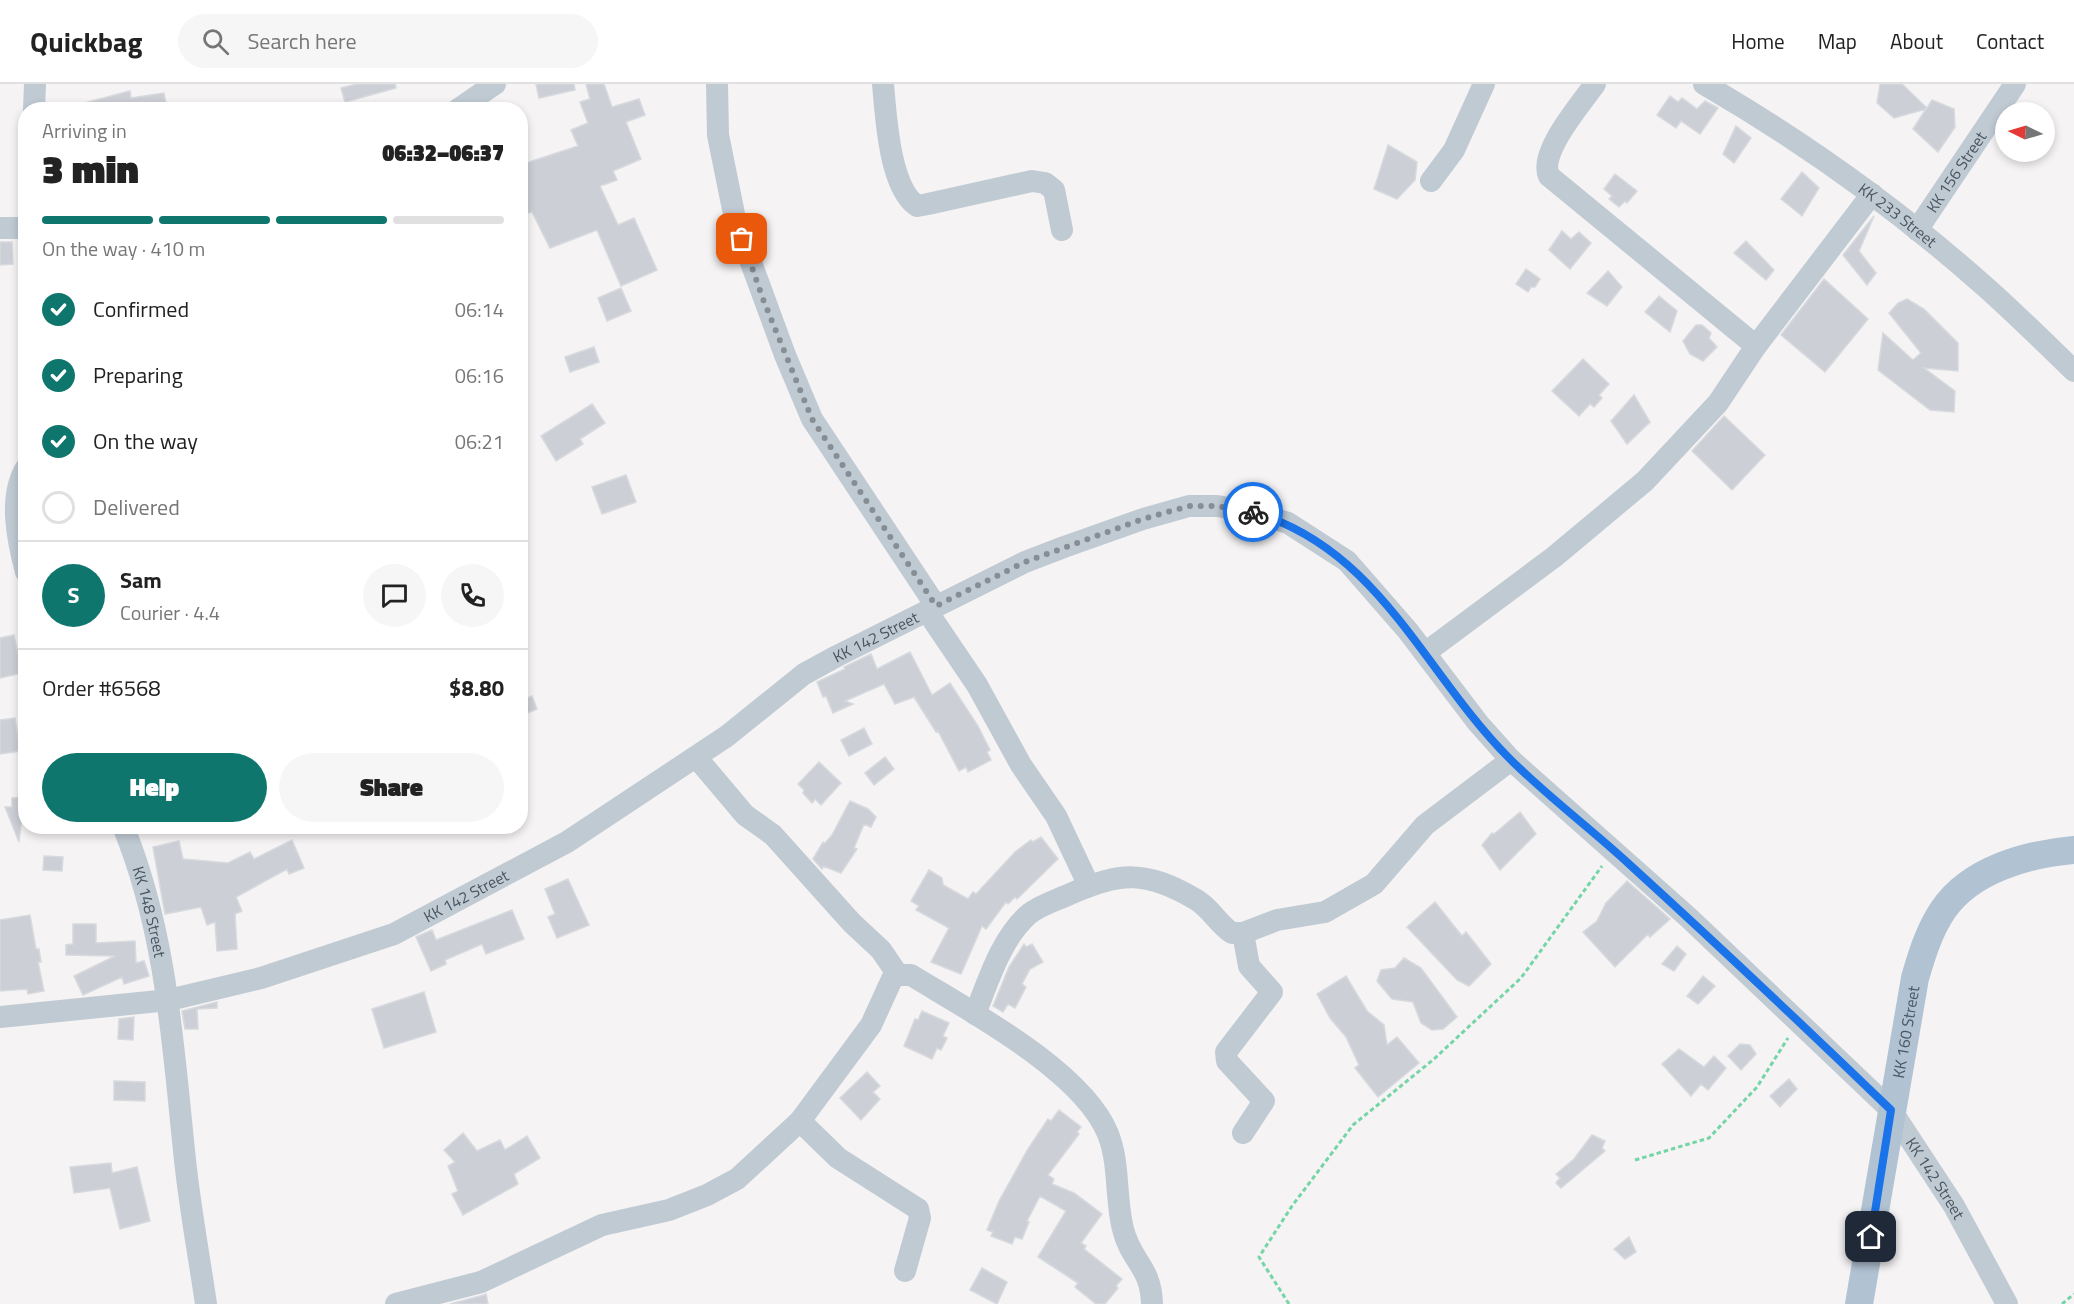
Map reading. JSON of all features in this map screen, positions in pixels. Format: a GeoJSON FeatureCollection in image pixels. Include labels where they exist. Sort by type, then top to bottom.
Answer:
{"type":"FeatureCollection","features":[{"type":"Feature","properties":{"kind":"main road","name":"KK 160 Street"},"geometry":{"type":"LineString","coordinates":[[1859,1304],[1915,978],[1926,941],[1944,908],[1961,891],[2000,866],[2054,852],[2074,850]]}},
{"type":"Feature","properties":{"kind":"street"},"geometry":{"type":"LineString","coordinates":[[34,102],[35,84]]}},
{"type":"Feature","properties":{"kind":"street"},"geometry":{"type":"LineString","coordinates":[[469,102],[495,84]]}},
{"type":"Feature","properties":{"kind":"street"},"geometry":{"type":"LineString","coordinates":[[717,84],[718,135],[735,219],[785,355],[812,419],[932,608],[1021,765],[1056,816],[1089,886]]}},
{"type":"Feature","properties":{"kind":"street"},"geometry":{"type":"LineString","coordinates":[[883,84],[889,140],[900,182],[910,201],[917,206],[1032,182],[1045,183],[1054,190],[1062,230]]}},
{"type":"Feature","properties":{"kind":"street"},"geometry":{"type":"LineString","coordinates":[[1431,181],[1454,150],[1485,84]]}},
{"type":"Feature","properties":{"kind":"street"},"geometry":{"type":"LineString","coordinates":[[1595,84],[1549,152],[1546,170],[1549,176],[1756,346]]}},
{"type":"Feature","properties":{"kind":"street","name":"KK 233 Street"},"geometry":{"type":"LineString","coordinates":[[1704,84],[1756,114],[1872,194],[1981,283],[2074,371]]}},
{"type":"Feature","properties":{"kind":"street","name":"KK 156 Street"},"geometry":{"type":"LineString","coordinates":[[1917,230],[2015,84]]}},
{"type":"Feature","properties":{"kind":"street"},"geometry":{"type":"LineString","coordinates":[[1425,653],[1554,557],[1645,481],[1718,403],[1756,346],[1872,194]]}},
{"type":"Feature","properties":{"kind":"street"},"geometry":{"type":"LineString","coordinates":[[0,228],[18,228]]}},
{"type":"Feature","properties":{"kind":"street"},"geometry":{"type":"LineString","coordinates":[[18,487],[16,506],[18,519]]}},
{"type":"Feature","properties":{"kind":"street","name":"KK 142 Street"},"geometry":{"type":"LineString","coordinates":[[0,1017],[169,1000],[261,978],[394,934],[567,842],[696,757],[804,674],[932,608],[1064,546],[1178,509],[1217,506],[1263,514],[1288,523],[1315,538],[1347,561],[1425,653],[1478,723],[1511,760],[1614,850],[1799,1021],[1891,1110],[1954,1206],[2007,1304]]}},
{"type":"Feature","properties":{"kind":"street"},"geometry":{"type":"LineString","coordinates":[[696,757],[745,815],[773,835],[852,922],[881,950],[898,975]]}},
{"type":"Feature","properties":{"kind":"street"},"geometry":{"type":"LineString","coordinates":[[975,1014],[1005,946],[1029,914],[1089,886],[1119,876],[1142,877],[1197,900],[1228,931],[1242,933],[1277,920],[1325,912],[1374,884],[1425,825],[1511,760]]}},
{"type":"Feature","properties":{"kind":"street","name":"KK 148 Street"},"geometry":{"type":"LineString","coordinates":[[126,834],[138,862],[151,908],[169,1000],[188,1186],[206,1304]]}},
{"type":"Feature","properties":{"kind":"street"},"geometry":{"type":"LineString","coordinates":[[1242,933],[1250,966],[1272,992],[1226,1052],[1227,1062],[1264,1101],[1243,1133]]}},
{"type":"Feature","properties":{"kind":"street"},"geometry":{"type":"LineString","coordinates":[[396,1304],[481,1282],[602,1225],[669,1210],[707,1195],[737,1179],[800,1121],[871,1025],[892,979],[898,975],[911,975],[975,1014],[1043,1060],[1086,1100],[1102,1121],[1113,1150],[1125,1240],[1150,1278],[1152,1304]]}},
{"type":"Feature","properties":{"kind":"street"},"geometry":{"type":"LineString","coordinates":[[800,1121],[838,1158],[918,1209],[920,1218],[905,1271]]}},
{"type":"Feature","properties":{"kind":"path"},"geometry":{"type":"LineString","coordinates":[[1289,1304],[1259,1257],[1292,1206],[1353,1125],[1434,1059],[1521,978],[1614,850]]}},
{"type":"Feature","properties":{"kind":"path"},"geometry":{"type":"LineString","coordinates":[[1635,1160],[1709,1138],[1757,1087],[1799,1021]]}},
{"type":"Feature","properties":{"kind":"path"},"geometry":{"type":"LineString","coordinates":[[2062,1304],[2074,1294]]}},
{"type":"Feature","properties":{"kind":"building"},"geometry":{"type":"Polygon","coordinates":[[[357,84],[395,84],[396,88],[345,102],[341,88],[357,84]]]}},
{"type":"Feature","properties":{"kind":"building"},"geometry":{"type":"Polygon","coordinates":[[[536,84],[574,84],[575,90],[539,98],[536,84]]]}},
{"type":"Feature","properties":{"kind":"building"},"geometry":{"type":"Polygon","coordinates":[[[586,84],[604,84],[612,107],[639,99],[645,115],[626,122],[641,159],[613,171],[617,180],[600,186],[618,225],[634,218],[657,270],[621,286],[597,230],[550,248],[532,212],[528,213],[528,162],[578,146],[571,130],[588,123],[580,102],[590,99],[586,84]]]}},
{"type":"Feature","properties":{"kind":"building"},"geometry":{"type":"Polygon","coordinates":[[[1880,84],[1902,84],[1927,108],[1932,100],[1954,109],[1955,127],[1938,152],[1913,129],[1926,109],[1894,118],[1877,103],[1880,84]]]}},
{"type":"Feature","properties":{"kind":"building"},"geometry":{"type":"Polygon","coordinates":[[[130,91],[131,98],[164,93],[166,102],[88,102],[130,91]]]}},
{"type":"Feature","properties":{"kind":"building"},"geometry":{"type":"Polygon","coordinates":[[[1670,96],[1678,102],[1682,98],[1697,109],[1705,101],[1718,108],[1700,134],[1681,121],[1676,128],[1657,115],[1670,96]]]}},
{"type":"Feature","properties":{"kind":"building"},"geometry":{"type":"Polygon","coordinates":[[[1736,126],[1751,138],[1734,163],[1723,154],[1736,126]]]}},
{"type":"Feature","properties":{"kind":"building"},"geometry":{"type":"Polygon","coordinates":[[[1388,145],[1417,162],[1415,180],[1397,199],[1374,189],[1388,145]]]}},
{"type":"Feature","properties":{"kind":"building"},"geometry":{"type":"Polygon","coordinates":[[[1802,172],[1819,188],[1802,216],[1781,199],[1802,172]]]}},
{"type":"Feature","properties":{"kind":"building"},"geometry":{"type":"Polygon","coordinates":[[[1615,174],[1637,191],[1627,203],[1625,201],[1619,207],[1609,199],[1612,196],[1604,189],[1615,174]]]}},
{"type":"Feature","properties":{"kind":"building"},"geometry":{"type":"Polygon","coordinates":[[[1874,216],[1859,251],[1876,273],[1867,285],[1843,255],[1874,216]]]}},
{"type":"Feature","properties":{"kind":"building"},"geometry":{"type":"Polygon","coordinates":[[[1562,231],[1571,239],[1579,232],[1591,243],[1570,269],[1549,250],[1562,231]]]}},
{"type":"Feature","properties":{"kind":"building"},"geometry":{"type":"Polygon","coordinates":[[[1746,241],[1774,270],[1766,280],[1734,253],[1746,241]]]}},
{"type":"Feature","properties":{"kind":"building"},"geometry":{"type":"Polygon","coordinates":[[[0,242],[12,242],[13,264],[0,265],[0,242]]]}},
{"type":"Feature","properties":{"kind":"building"},"geometry":{"type":"Polygon","coordinates":[[[1526,269],[1540,279],[1528,292],[1516,284],[1526,269]]]}},
{"type":"Feature","properties":{"kind":"building"},"geometry":{"type":"Polygon","coordinates":[[[1608,271],[1622,287],[1607,306],[1587,293],[1608,271]]]}},
{"type":"Feature","properties":{"kind":"building"},"geometry":{"type":"Polygon","coordinates":[[[1824,279],[1868,319],[1825,372],[1781,335],[1824,279]]]}},
{"type":"Feature","properties":{"kind":"building"},"geometry":{"type":"Polygon","coordinates":[[[621,288],[631,311],[607,321],[598,298],[621,288]]]}},
{"type":"Feature","properties":{"kind":"building"},"geometry":{"type":"Polygon","coordinates":[[[1659,296],[1677,311],[1670,332],[1645,312],[1659,296]]]}},
{"type":"Feature","properties":{"kind":"building"},"geometry":{"type":"Polygon","coordinates":[[[1907,299],[1924,309],[1958,343],[1958,371],[1924,368],[1955,391],[1954,412],[1930,410],[1878,370],[1883,333],[1913,360],[1921,353],[1889,313],[1898,303],[1907,299]]]}},
{"type":"Feature","properties":{"kind":"building"},"geometry":{"type":"Polygon","coordinates":[[[1696,325],[1702,325],[1711,333],[1709,338],[1717,347],[1703,361],[1690,354],[1683,341],[1696,325]]]}},
{"type":"Feature","properties":{"kind":"building"},"geometry":{"type":"Polygon","coordinates":[[[594,347],[599,362],[570,372],[565,357],[594,347]]]}},
{"type":"Feature","properties":{"kind":"building"},"geometry":{"type":"Polygon","coordinates":[[[1583,359],[1609,384],[1599,395],[1602,398],[1594,407],[1590,404],[1579,416],[1552,391],[1583,359]]]}},
{"type":"Feature","properties":{"kind":"building"},"geometry":{"type":"Polygon","coordinates":[[[1634,395],[1650,422],[1627,444],[1611,421],[1634,395]]]}},
{"type":"Feature","properties":{"kind":"building"},"geometry":{"type":"Polygon","coordinates":[[[592,404],[605,423],[580,439],[583,444],[556,461],[541,436],[592,404]]]}},
{"type":"Feature","properties":{"kind":"building"},"geometry":{"type":"Polygon","coordinates":[[[1724,416],[1765,455],[1732,490],[1692,451],[1724,416]]]}},
{"type":"Feature","properties":{"kind":"building"},"geometry":{"type":"Polygon","coordinates":[[[626,475],[636,502],[602,514],[592,487],[626,475]]]}},
{"type":"Feature","properties":{"kind":"building"},"geometry":{"type":"Polygon","coordinates":[[[14,635],[18,654],[18,674],[0,678],[0,638],[14,635]]]}},
{"type":"Feature","properties":{"kind":"building"},"geometry":{"type":"Polygon","coordinates":[[[910,652],[932,695],[950,683],[978,726],[990,750],[987,752],[991,760],[968,772],[966,767],[959,771],[938,731],[936,732],[914,697],[895,704],[884,684],[845,701],[853,704],[833,713],[817,682],[871,654],[877,669],[910,652]]]}},
{"type":"Feature","properties":{"kind":"building"},"geometry":{"type":"Polygon","coordinates":[[[532,696],[537,709],[528,713],[528,698],[532,696]]]}},
{"type":"Feature","properties":{"kind":"building"},"geometry":{"type":"Polygon","coordinates":[[[15,718],[18,751],[0,754],[0,720],[15,718]]]}},
{"type":"Feature","properties":{"kind":"building"},"geometry":{"type":"Polygon","coordinates":[[[864,728],[872,744],[849,756],[841,740],[864,728]]]}},
{"type":"Feature","properties":{"kind":"building"},"geometry":{"type":"Polygon","coordinates":[[[885,757],[894,769],[874,785],[865,773],[885,757]]]}},
{"type":"Feature","properties":{"kind":"building"},"geometry":{"type":"Polygon","coordinates":[[[819,762],[841,783],[821,805],[815,799],[812,803],[798,784],[819,762]]]}},
{"type":"Feature","properties":{"kind":"building"},"geometry":{"type":"Polygon","coordinates":[[[12,798],[18,798],[19,842],[5,807],[12,807],[12,798]]]}},
{"type":"Feature","properties":{"kind":"building"},"geometry":{"type":"Polygon","coordinates":[[[850,801],[868,809],[876,817],[871,827],[864,824],[854,848],[857,849],[841,873],[823,866],[822,869],[813,859],[823,842],[825,843],[832,835],[850,801]]]}},
{"type":"Feature","properties":{"kind":"building"},"geometry":{"type":"Polygon","coordinates":[[[1520,812],[1536,834],[1500,870],[1482,845],[1492,833],[1494,834],[1520,812]]]}},
{"type":"Feature","properties":{"kind":"building"},"geometry":{"type":"Polygon","coordinates":[[[1041,837],[1058,859],[1017,899],[1015,897],[1008,904],[1006,902],[986,929],[982,926],[961,974],[931,962],[949,928],[916,910],[919,906],[911,901],[929,870],[942,878],[943,885],[968,899],[973,892],[976,894],[1015,852],[1031,840],[1033,842],[1041,837]]]}},
{"type":"Feature","properties":{"kind":"building"},"geometry":{"type":"Polygon","coordinates":[[[292,840],[304,868],[289,874],[287,869],[236,897],[242,911],[235,914],[237,949],[217,951],[215,922],[207,925],[201,907],[165,914],[153,847],[179,841],[183,859],[228,863],[250,852],[254,859],[292,840]]]}},
{"type":"Feature","properties":{"kind":"building"},"geometry":{"type":"Polygon","coordinates":[[[44,856],[63,857],[62,871],[43,870],[44,856]]]}},
{"type":"Feature","properties":{"kind":"building"},"geometry":{"type":"Polygon","coordinates":[[[568,879],[589,925],[557,938],[548,917],[555,914],[545,889],[568,879]]]}},
{"type":"Feature","properties":{"kind":"building"},"geometry":{"type":"Polygon","coordinates":[[[1627,881],[1670,919],[1650,937],[1648,934],[1615,967],[1583,932],[1597,921],[1606,903],[1627,881]]]}},
{"type":"Feature","properties":{"kind":"building"},"geometry":{"type":"Polygon","coordinates":[[[1435,902],[1462,936],[1466,932],[1491,964],[1469,986],[1457,980],[1407,927],[1435,902]]]}},
{"type":"Feature","properties":{"kind":"building"},"geometry":{"type":"Polygon","coordinates":[[[512,910],[524,939],[486,954],[482,944],[445,960],[446,964],[431,971],[416,937],[432,930],[436,940],[512,910]]]}},
{"type":"Feature","properties":{"kind":"building"},"geometry":{"type":"Polygon","coordinates":[[[30,915],[36,949],[39,949],[41,962],[38,962],[44,991],[28,994],[27,989],[0,991],[0,920],[30,915]]]}},
{"type":"Feature","properties":{"kind":"building"},"geometry":{"type":"Polygon","coordinates":[[[73,924],[96,924],[96,943],[135,941],[136,963],[144,961],[149,976],[124,984],[122,977],[83,995],[74,976],[115,956],[66,955],[66,945],[73,944],[73,924]]]}},
{"type":"Feature","properties":{"kind":"building"},"geometry":{"type":"Polygon","coordinates":[[[1024,944],[1026,947],[1032,944],[1043,962],[1030,969],[1022,984],[1026,987],[1015,1008],[1008,1004],[1003,1012],[993,1006],[1009,967],[1024,944]]]}},
{"type":"Feature","properties":{"kind":"building"},"geometry":{"type":"Polygon","coordinates":[[[1677,946],[1686,954],[1674,971],[1662,964],[1677,946]]]}},
{"type":"Feature","properties":{"kind":"building"},"geometry":{"type":"Polygon","coordinates":[[[1404,958],[1421,968],[1457,1017],[1443,1029],[1432,1030],[1421,1023],[1413,1002],[1392,999],[1377,981],[1381,970],[1395,968],[1404,958]]]}},
{"type":"Feature","properties":{"kind":"building"},"geometry":{"type":"Polygon","coordinates":[[[1346,976],[1367,1011],[1384,1025],[1387,1045],[1397,1037],[1419,1063],[1378,1097],[1355,1068],[1359,1065],[1346,1037],[1330,1018],[1317,994],[1346,976]]]}},
{"type":"Feature","properties":{"kind":"building"},"geometry":{"type":"Polygon","coordinates":[[[1703,976],[1715,986],[1698,1004],[1687,996],[1703,976]]]}},
{"type":"Feature","properties":{"kind":"building"},"geometry":{"type":"Polygon","coordinates":[[[424,992],[436,1032],[384,1048],[372,1009],[424,992]]]}},
{"type":"Feature","properties":{"kind":"building"},"geometry":{"type":"Polygon","coordinates":[[[217,1002],[217,1008],[197,1009],[198,1029],[185,1029],[182,1011],[217,1002]]]}},
{"type":"Feature","properties":{"kind":"building"},"geometry":{"type":"Polygon","coordinates":[[[922,1011],[949,1023],[943,1036],[947,1038],[941,1050],[937,1048],[932,1059],[904,1046],[915,1019],[918,1020],[922,1011]]]}},
{"type":"Feature","properties":{"kind":"building"},"geometry":{"type":"Polygon","coordinates":[[[134,1017],[133,1040],[118,1039],[119,1019],[134,1017]]]}},
{"type":"Feature","properties":{"kind":"building"},"geometry":{"type":"Polygon","coordinates":[[[1740,1044],[1750,1045],[1756,1054],[1741,1070],[1728,1056],[1740,1044]]]}},
{"type":"Feature","properties":{"kind":"building"},"geometry":{"type":"Polygon","coordinates":[[[1679,1049],[1704,1067],[1714,1056],[1726,1068],[1708,1090],[1701,1084],[1691,1096],[1662,1064],[1679,1049]]]}},
{"type":"Feature","properties":{"kind":"building"},"geometry":{"type":"Polygon","coordinates":[[[867,1072],[880,1086],[873,1092],[880,1099],[861,1120],[840,1098],[867,1072]]]}},
{"type":"Feature","properties":{"kind":"building"},"geometry":{"type":"Polygon","coordinates":[[[1789,1079],[1797,1089],[1780,1107],[1770,1096],[1789,1079]]]}},
{"type":"Feature","properties":{"kind":"building"},"geometry":{"type":"Polygon","coordinates":[[[114,1081],[145,1082],[145,1101],[114,1100],[114,1081]]]}},
{"type":"Feature","properties":{"kind":"building"},"geometry":{"type":"Polygon","coordinates":[[[1059,1110],[1081,1127],[1077,1132],[1079,1134],[1048,1175],[1054,1179],[1052,1184],[1074,1193],[1102,1214],[1081,1243],[1086,1246],[1084,1249],[1122,1279],[1105,1304],[1096,1304],[1075,1287],[1078,1283],[1038,1257],[1066,1211],[1040,1196],[1027,1221],[1029,1222],[1022,1239],[1015,1237],[1012,1244],[991,1236],[993,1232],[987,1230],[999,1201],[1028,1149],[1048,1119],[1051,1121],[1059,1110]]]}},
{"type":"Feature","properties":{"kind":"building"},"geometry":{"type":"Polygon","coordinates":[[[463,1133],[477,1151],[500,1140],[505,1150],[527,1136],[540,1158],[514,1174],[518,1184],[463,1215],[452,1194],[458,1191],[448,1166],[455,1162],[444,1150],[463,1133]]]}},
{"type":"Feature","properties":{"kind":"building"},"geometry":{"type":"Polygon","coordinates":[[[1592,1135],[1605,1141],[1602,1148],[1605,1151],[1561,1188],[1556,1183],[1560,1178],[1556,1174],[1574,1159],[1592,1135]]]}},
{"type":"Feature","properties":{"kind":"building"},"geometry":{"type":"Polygon","coordinates":[[[111,1163],[112,1173],[137,1167],[150,1221],[120,1229],[110,1188],[74,1193],[70,1167],[111,1163]]]}},
{"type":"Feature","properties":{"kind":"building"},"geometry":{"type":"Polygon","coordinates":[[[1629,1237],[1636,1252],[1625,1259],[1614,1249],[1629,1237]]]}},
{"type":"Feature","properties":{"kind":"building"},"geometry":{"type":"Polygon","coordinates":[[[982,1268],[1007,1282],[997,1304],[970,1290],[982,1268]]]}},
{"type":"Feature","properties":{"kind":"building"},"geometry":{"type":"Polygon","coordinates":[[[486,1294],[488,1304],[450,1304],[484,1295],[486,1294]]]}},
{"type":"Feature","properties":{"kind":"way so far"},"geometry":{"type":"LineString","coordinates":[[742,239],[763,299],[812,419],[857,483],[936,606],[1025,562],[1143,519],[1189,506],[1217,506],[1253,512]]}},
{"type":"Feature","properties":{"kind":"route"},"geometry":{"type":"LineString","coordinates":[[1253,512],[1288,523],[1315,538],[1347,561],[1408,631],[1478,723],[1511,760],[1722,948],[1891,1110],[1871,1237]]}}]}
